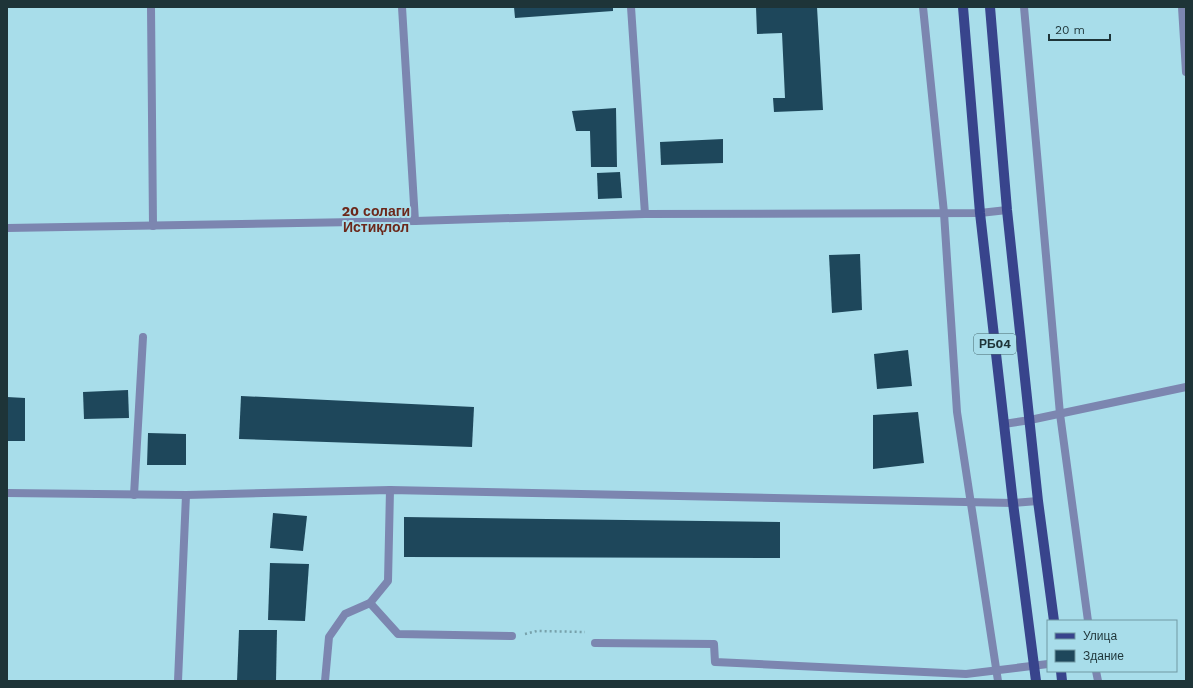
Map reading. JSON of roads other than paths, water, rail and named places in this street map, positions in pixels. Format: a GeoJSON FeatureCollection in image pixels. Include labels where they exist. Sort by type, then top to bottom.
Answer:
{"type":"FeatureCollection","features":[{"type":"Feature","properties":{"kind":"main road","name":"РБ04"},"geometry":{"type":"LineString","coordinates":[[963,7],[980,213],[1013,503],[1036,681]]}},
{"type":"Feature","properties":{"kind":"main road","name":"РБ04"},"geometry":{"type":"LineString","coordinates":[[990,7],[1007,210],[1038,501],[1054,620]]}},
{"type":"Feature","properties":{"kind":"street"},"geometry":{"type":"LineString","coordinates":[[151,7],[153,226]]}},
{"type":"Feature","properties":{"kind":"street"},"geometry":{"type":"LineString","coordinates":[[402,7],[415,222]]}},
{"type":"Feature","properties":{"kind":"street"},"geometry":{"type":"LineString","coordinates":[[631,7],[645,214]]}},
{"type":"Feature","properties":{"kind":"street"},"geometry":{"type":"LineString","coordinates":[[923,7],[944,213],[956,412],[998,681]]}},
{"type":"Feature","properties":{"kind":"street"},"geometry":{"type":"LineString","coordinates":[[1024,7],[1060,414],[1088,620]]}},
{"type":"Feature","properties":{"kind":"street"},"geometry":{"type":"LineString","coordinates":[[1182,7],[1186,72]]}},
{"type":"Feature","properties":{"kind":"street"},"geometry":{"type":"LineString","coordinates":[[7,228],[415,222],[645,214],[980,213],[1007,210]]}},
{"type":"Feature","properties":{"kind":"street"},"geometry":{"type":"LineString","coordinates":[[134,495],[143,338]]}},
{"type":"Feature","properties":{"kind":"street"},"geometry":{"type":"LineString","coordinates":[[1004,424],[1060,414],[1186,387]]}},
{"type":"Feature","properties":{"kind":"street"},"geometry":{"type":"LineString","coordinates":[[325,681],[329,637],[345,614],[370,603],[388,581],[390,490]]}},
{"type":"Feature","properties":{"kind":"street"},"geometry":{"type":"LineString","coordinates":[[7,494],[186,495],[390,490],[1013,503],[1038,501]]}},
{"type":"Feature","properties":{"kind":"street"},"geometry":{"type":"LineString","coordinates":[[178,681],[186,495]]}},
{"type":"Feature","properties":{"kind":"street"},"geometry":{"type":"LineString","coordinates":[[370,603],[398,634],[512,636]]}},
{"type":"Feature","properties":{"kind":"street"},"geometry":{"type":"LineString","coordinates":[[595,643],[714,644],[715,662],[966,674],[1047,664]]}},
{"type":"Feature","properties":{"kind":"district","name":"20 солаги Истиқлол"},"geometry":{"type":"Point","coordinates":[376,220]}}]}
